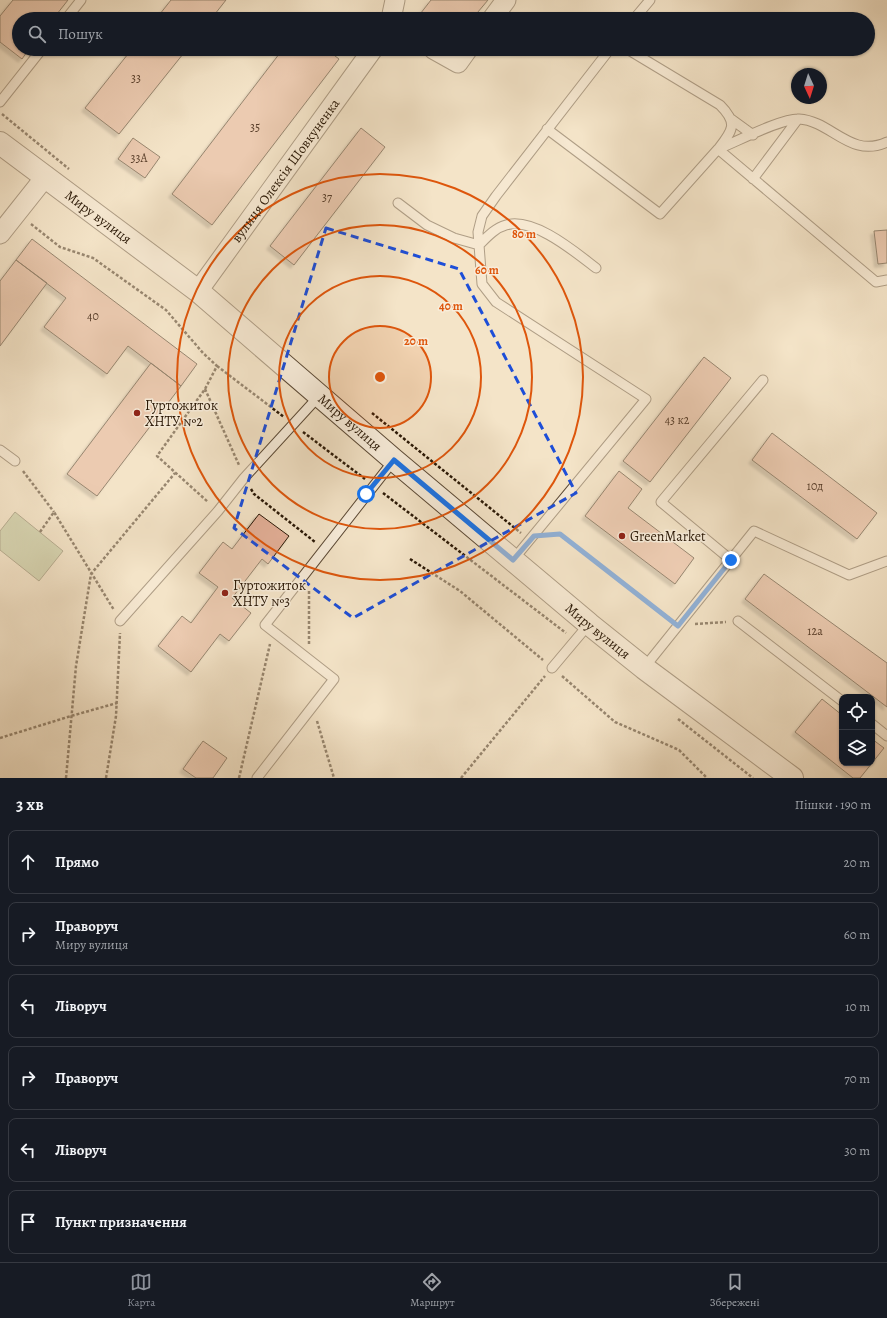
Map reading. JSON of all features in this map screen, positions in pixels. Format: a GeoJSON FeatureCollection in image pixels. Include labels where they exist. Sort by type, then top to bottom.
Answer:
{"type":"FeatureCollection","features":[{"type":"Feature","properties":{"kind":"street"},"geometry":{"type":"LineString","coordinates":[[392,12],[394,0]]}},
{"type":"Feature","properties":{"kind":"street"},"geometry":{"type":"LineString","coordinates":[[497,12],[506,0]]}},
{"type":"Feature","properties":{"kind":"street","name":"вулиця Олексія Шовкуненка"},"geometry":{"type":"LineString","coordinates":[[198,292],[369,56]]}},
{"type":"Feature","properties":{"kind":"street"},"geometry":{"type":"LineString","coordinates":[[446,56],[458,63],[463,56]]}},
{"type":"Feature","properties":{"kind":"street","name":"Миру вулиця"},"geometry":{"type":"LineString","coordinates":[[0,142],[198,292],[513,560],[582,632],[644,668],[792,778]]}},
{"type":"Feature","properties":{"kind":"street"},"geometry":{"type":"LineString","coordinates":[[0,234],[46,176]]}},
{"type":"Feature","properties":{"kind":"lane"},"geometry":{"type":"LineString","coordinates":[[72,12],[81,0]]}},
{"type":"Feature","properties":{"kind":"lane"},"geometry":{"type":"LineString","coordinates":[[640,12],[650,0]]}},
{"type":"Feature","properties":{"kind":"lane"},"geometry":{"type":"LineString","coordinates":[[0,102],[36,56]]}},
{"type":"Feature","properties":{"kind":"lane"},"geometry":{"type":"LineString","coordinates":[[513,560],[646,399],[496,302],[482,284],[478,232],[482,216],[605,56]]}},
{"type":"Feature","properties":{"kind":"lane"},"geometry":{"type":"LineString","coordinates":[[639,56],[720,105],[731,118],[753,134]]}},
{"type":"Feature","properties":{"kind":"lane"},"geometry":{"type":"LineString","coordinates":[[548,129],[660,214],[730,134],[732,126],[731,118]]}},
{"type":"Feature","properties":{"kind":"lane"},"geometry":{"type":"LineString","coordinates":[[718,149],[782,122],[798,119],[811,122],[852,143],[866,147],[878,146],[887,142]]}},
{"type":"Feature","properties":{"kind":"lane"},"geometry":{"type":"LineString","coordinates":[[753,179],[798,119]]}},
{"type":"Feature","properties":{"kind":"lane"},"geometry":{"type":"LineString","coordinates":[[718,149],[876,282],[887,280]]}},
{"type":"Feature","properties":{"kind":"lane"},"geometry":{"type":"LineString","coordinates":[[398,203],[428,225],[454,238],[479,245]]}},
{"type":"Feature","properties":{"kind":"lane"},"geometry":{"type":"LineString","coordinates":[[479,245],[496,229],[507,225],[520,224],[537,229],[563,243],[596,268]]}},
{"type":"Feature","properties":{"kind":"lane"},"geometry":{"type":"LineString","coordinates":[[731,560],[662,502],[763,380]]}},
{"type":"Feature","properties":{"kind":"lane"},"geometry":{"type":"LineString","coordinates":[[120,621],[218,511],[244,478],[319,396]]}},
{"type":"Feature","properties":{"kind":"lane"},"geometry":{"type":"LineString","coordinates":[[0,450],[15,461]]}},
{"type":"Feature","properties":{"kind":"lane"},"geometry":{"type":"LineString","coordinates":[[257,778],[334,679],[265,625],[394,460]]}},
{"type":"Feature","properties":{"kind":"lane"},"geometry":{"type":"LineString","coordinates":[[644,668],[754,531],[849,575],[887,561]]}},
{"type":"Feature","properties":{"kind":"lane"},"geometry":{"type":"LineString","coordinates":[[738,622],[839,699]]}},
{"type":"Feature","properties":{"kind":"lane"},"geometry":{"type":"LineString","coordinates":[[552,668],[582,632]]}},
{"type":"Feature","properties":{"kind":"lane"},"geometry":{"type":"LineString","coordinates":[[875,726],[887,736]]}},
{"type":"Feature","properties":{"kind":"path"},"geometry":{"type":"LineString","coordinates":[[17,213],[60,247],[93,258],[166,310],[203,353],[217,366],[374,486],[582,632]]}},
{"type":"Feature","properties":{"kind":"path"},"geometry":{"type":"LineString","coordinates":[[217,366],[205,389],[157,456],[218,511]]}},
{"type":"Feature","properties":{"kind":"path"},"geometry":{"type":"LineString","coordinates":[[205,389],[244,478],[254,494],[324,549]]}},
{"type":"Feature","properties":{"kind":"path"},"geometry":{"type":"LineString","coordinates":[[15,461],[54,512],[120,621],[116,716],[106,778]]}},
{"type":"Feature","properties":{"kind":"path"},"geometry":{"type":"LineString","coordinates":[[66,778],[76,666],[91,574],[176,472]]}},
{"type":"Feature","properties":{"kind":"path"},"geometry":{"type":"LineString","coordinates":[[40,532],[54,512]]}},
{"type":"Feature","properties":{"kind":"path"},"geometry":{"type":"LineString","coordinates":[[534,536],[560,534],[678,626],[738,622]]}},
{"type":"Feature","properties":{"kind":"path"},"geometry":{"type":"LineString","coordinates":[[309,568],[309,660]]}},
{"type":"Feature","properties":{"kind":"path"},"geometry":{"type":"LineString","coordinates":[[240,778],[273,632]]}},
{"type":"Feature","properties":{"kind":"path"},"geometry":{"type":"LineString","coordinates":[[461,778],[552,668]]}},
{"type":"Feature","properties":{"kind":"path"},"geometry":{"type":"LineString","coordinates":[[0,738],[117,703]]}},
{"type":"Feature","properties":{"kind":"path"},"geometry":{"type":"LineString","coordinates":[[312,707],[334,778]]}},
{"type":"Feature","properties":{"kind":"path"},"geometry":{"type":"LineString","coordinates":[[674,716],[753,778]]}},
{"type":"Feature","properties":{"kind":"highlighted area"},"geometry":{"type":"Polygon","coordinates":[[[326,228],[459,269],[576,493],[353,618],[234,528],[326,228]]]}},
{"type":"Feature","properties":{"kind":"green space"},"geometry":{"type":"Polygon","coordinates":[[[15,512],[63,551],[39,581],[0,550],[0,531],[15,512]]]}},
{"type":"Feature","properties":{"kind":"building"},"geometry":{"type":"Polygon","coordinates":[[[13,0],[68,0],[59,12],[12,12],[12,51],[0,42],[0,16],[13,0]]]}},
{"type":"Feature","properties":{"kind":"building"},"geometry":{"type":"Polygon","coordinates":[[[171,0],[226,0],[217,12],[162,12],[171,0]]]}},
{"type":"Feature","properties":{"kind":"building"},"geometry":{"type":"Polygon","coordinates":[[[431,0],[488,0],[478,12],[422,12],[431,0]]]}},
{"type":"Feature","properties":{"kind":"building"},"geometry":{"type":"Polygon","coordinates":[[[126,56],[181,56],[119,134],[85,108],[126,56]]]}},
{"type":"Feature","properties":{"kind":"building"},"geometry":{"type":"Polygon","coordinates":[[[278,56],[335,56],[339,59],[212,225],[172,194],[278,56]]]}},
{"type":"Feature","properties":{"kind":"building"},"geometry":{"type":"Polygon","coordinates":[[[361,128],[385,147],[294,265],[270,246],[361,128]]]}},
{"type":"Feature","properties":{"kind":"building"},"geometry":{"type":"Polygon","coordinates":[[[133,138],[160,157],[145,178],[118,159],[133,138]]]}},
{"type":"Feature","properties":{"kind":"building"},"geometry":{"type":"Polygon","coordinates":[[[887,230],[887,263],[878,264],[874,231],[887,230]]]}},
{"type":"Feature","properties":{"kind":"building"},"geometry":{"type":"Polygon","coordinates":[[[32,239],[197,364],[181,386],[128,346],[107,374],[44,327],[66,298],[16,260],[32,239]]]}},
{"type":"Feature","properties":{"kind":"building"},"geometry":{"type":"Polygon","coordinates":[[[16,260],[47,283],[0,346],[0,281],[16,260]]]}},
{"type":"Feature","properties":{"kind":"building"},"geometry":{"type":"Polygon","coordinates":[[[704,357],[731,378],[650,482],[623,461],[704,357]]]}},
{"type":"Feature","properties":{"kind":"building","name":"Гуртожиток ХНТУ №2"},"geometry":{"type":"Polygon","coordinates":[[[151,363],[181,386],[97,496],[67,474],[151,363]]]}},
{"type":"Feature","properties":{"kind":"building"},"geometry":{"type":"Polygon","coordinates":[[[772,433],[877,513],[857,539],[752,460],[772,433]]]}},
{"type":"Feature","properties":{"kind":"building"},"geometry":{"type":"Polygon","coordinates":[[[619,471],[642,489],[628,508],[694,558],[675,584],[585,516],[619,471]]]}},
{"type":"Feature","properties":{"kind":"building","name":"Гуртожиток ХНТУ №3"},"geometry":{"type":"Polygon","coordinates":[[[259,514],[289,536],[268,564],[262,559],[232,598],[251,613],[229,641],[220,634],[191,672],[158,646],[182,616],[191,623],[218,587],[199,573],[223,542],[232,549],[259,514]]]}},
{"type":"Feature","properties":{"kind":"building"},"geometry":{"type":"Polygon","coordinates":[[[764,574],[887,663],[887,707],[875,698],[875,694],[870,694],[745,599],[764,574]]]}},
{"type":"Feature","properties":{"kind":"building"},"geometry":{"type":"Polygon","coordinates":[[[822,699],[839,713],[839,766],[870,766],[860,778],[853,778],[795,732],[822,699]]]}},
{"type":"Feature","properties":{"kind":"building"},"geometry":{"type":"Polygon","coordinates":[[[203,741],[227,758],[213,778],[196,778],[183,769],[203,741]]]}},
{"type":"Feature","properties":{"kind":"building"},"geometry":{"type":"Polygon","coordinates":[[[875,741],[884,748],[875,759],[875,741]]]}},
{"type":"Feature","properties":{"kind":"place","name":"Гуртожиток ХНТУ №2"},"geometry":{"type":"Point","coordinates":[137,413]}},
{"type":"Feature","properties":{"kind":"place","name":"GreenMarket"},"geometry":{"type":"Point","coordinates":[622,536]}},
{"type":"Feature","properties":{"kind":"place","name":"Гуртожиток ХНТУ №3"},"geometry":{"type":"Point","coordinates":[225,593]}},
{"type":"Feature","properties":{"kind":"route"},"geometry":{"type":"LineString","coordinates":[[366,494],[394,460],[513,560],[534,536],[560,534],[678,626],[731,560]]}}]}
